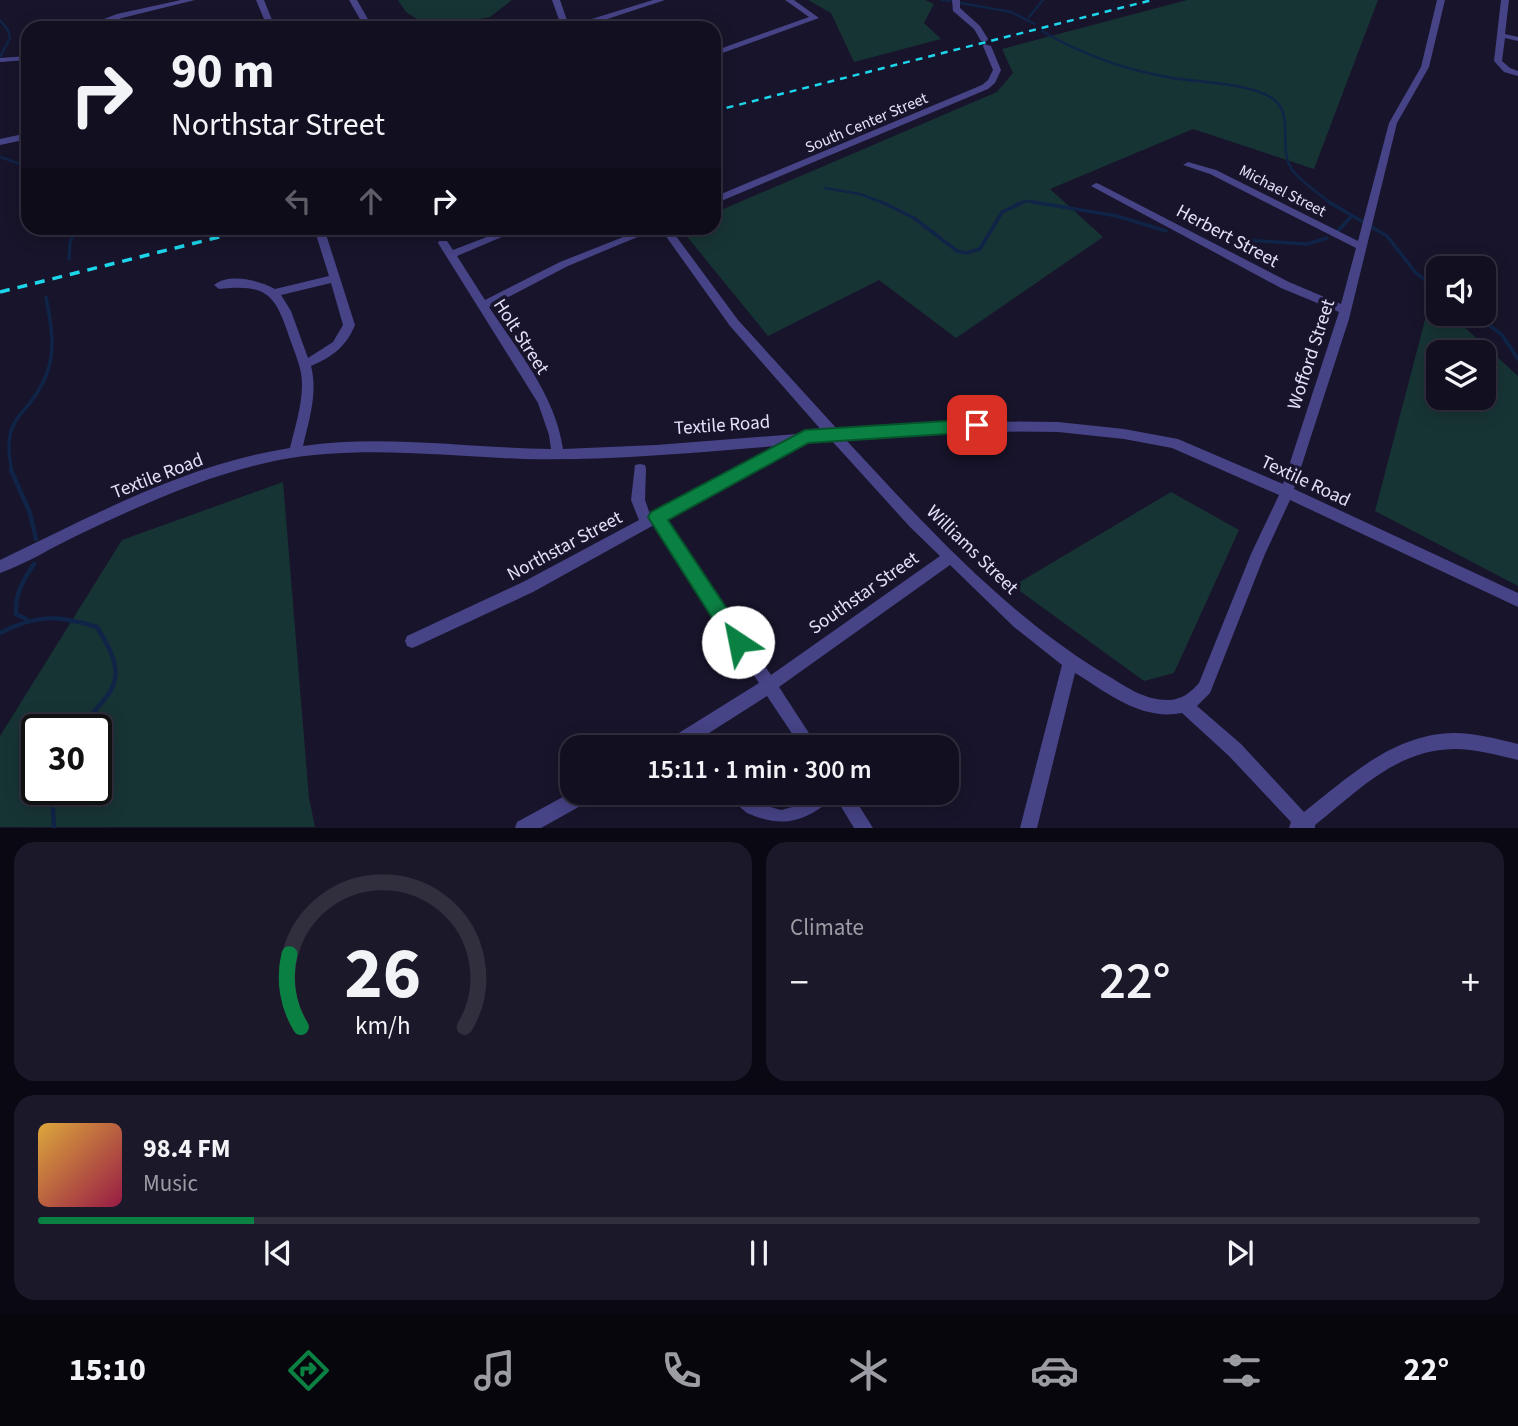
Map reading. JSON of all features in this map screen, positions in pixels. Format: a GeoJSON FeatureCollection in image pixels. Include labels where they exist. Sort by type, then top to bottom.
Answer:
{"type":"FeatureCollection","features":[{"type":"Feature","properties":{"kind":"street"},"geometry":{"type":"LineString","coordinates":[[102,21],[191,0]]}},
{"type":"Feature","properties":{"kind":"street"},"geometry":{"type":"LineString","coordinates":[[261,0],[268,20],[265,21]]}},
{"type":"Feature","properties":{"kind":"street"},"geometry":{"type":"LineString","coordinates":[[353,0],[364,21]]}},
{"type":"Feature","properties":{"kind":"street"},"geometry":{"type":"LineString","coordinates":[[556,0],[564,21]]}},
{"type":"Feature","properties":{"kind":"street"},"geometry":{"type":"LineString","coordinates":[[594,21],[661,0]]}},
{"type":"Feature","properties":{"kind":"street"},"geometry":{"type":"LineString","coordinates":[[721,52],[815,18],[789,0]]}},
{"type":"Feature","properties":{"kind":"street","name":"South Center Street"},"geometry":{"type":"LineString","coordinates":[[721,198],[976,92],[992,81],[997,66],[986,43],[957,9],[956,0]]}},
{"type":"Feature","properties":{"kind":"street","name":"Wofford Street"},"geometry":{"type":"LineString","coordinates":[[1184,705],[1195,699],[1205,688],[1258,554],[1287,492],[1345,310],[1393,123],[1424,66],[1441,0]]}},
{"type":"Feature","properties":{"kind":"street"},"geometry":{"type":"LineString","coordinates":[[1505,0],[1498,61],[1507,70],[1518,74]]}},
{"type":"Feature","properties":{"kind":"street"},"geometry":{"type":"LineString","coordinates":[[1500,35],[1518,39]]}},
{"type":"Feature","properties":{"kind":"street"},"geometry":{"type":"LineString","coordinates":[[0,60],[21,58]]}},
{"type":"Feature","properties":{"kind":"street"},"geometry":{"type":"LineString","coordinates":[[0,142],[21,138]]}},
{"type":"Feature","properties":{"kind":"street","name":"Michael Street"},"geometry":{"type":"LineString","coordinates":[[1188,165],[1213,172],[1362,247]]}},
{"type":"Feature","properties":{"kind":"street","name":"Herbert Street"},"geometry":{"type":"LineString","coordinates":[[1096,186],[1285,285],[1345,310]]}},
{"type":"Feature","properties":{"kind":"street"},"geometry":{"type":"LineString","coordinates":[[304,363],[327,355],[347,332],[349,325],[321,235]]}},
{"type":"Feature","properties":{"kind":"street"},"geometry":{"type":"LineString","coordinates":[[450,255],[500,235]]}},
{"type":"Feature","properties":{"kind":"street"},"geometry":{"type":"LineString","coordinates":[[482,306],[564,264],[636,235]]}},
{"type":"Feature","properties":{"kind":"street","name":"Williams Street"},"geometry":{"type":"LineString","coordinates":[[670,235],[734,323],[949,558],[1019,622],[1070,662],[1139,703],[1168,708],[1184,705]]}},
{"type":"Feature","properties":{"kind":"street","name":"Holt Street"},"geometry":{"type":"LineString","coordinates":[[443,243],[544,402],[558,454]]}},
{"type":"Feature","properties":{"kind":"street"},"geometry":{"type":"LineString","coordinates":[[275,293],[336,278]]}},
{"type":"Feature","properties":{"kind":"street"},"geometry":{"type":"LineString","coordinates":[[219,285],[249,284],[275,293],[282,301],[304,363],[308,389],[295,452]]}},
{"type":"Feature","properties":{"kind":"street","name":"Textile Road"},"geometry":{"type":"LineString","coordinates":[[0,567],[84,525],[154,495],[241,465],[295,452],[388,448],[558,454],[977,425],[1058,427],[1174,443],[1287,492],[1518,600]]}},
{"type":"Feature","properties":{"kind":"street","name":"Northstar Street"},"geometry":{"type":"LineString","coordinates":[[412,641],[528,587],[805,437]]}},
{"type":"Feature","properties":{"kind":"street"},"geometry":{"type":"LineString","coordinates":[[640,470],[638,500],[802,735]]}},
{"type":"Feature","properties":{"kind":"street","name":"Southstar Street"},"geometry":{"type":"LineString","coordinates":[[706,735],[768,685],[949,558]]}},
{"type":"Feature","properties":{"kind":"street"},"geometry":{"type":"LineString","coordinates":[[1028,828],[1070,662]]}},
{"type":"Feature","properties":{"kind":"street"},"geometry":{"type":"LineString","coordinates":[[1184,705],[1235,750],[1302,826],[1391,755],[1414,746],[1453,741],[1478,743],[1518,752]]}},
{"type":"Feature","properties":{"kind":"street"},"geometry":{"type":"LineString","coordinates":[[523,828],[565,805]]}},
{"type":"Feature","properties":{"kind":"street"},"geometry":{"type":"LineString","coordinates":[[750,805],[775,824],[786,824],[812,805]]}},
{"type":"Feature","properties":{"kind":"street"},"geometry":{"type":"LineString","coordinates":[[849,805],[865,828]]}},
{"type":"Feature","properties":{"kind":"green space"},"geometry":{"type":"Polygon","coordinates":[[[398,0],[512,0],[490,17],[468,21],[420,21],[406,12],[398,0]]]}},
{"type":"Feature","properties":{"kind":"green space"},"geometry":{"type":"Polygon","coordinates":[[[808,0],[925,0],[934,4],[924,23],[941,39],[854,62],[831,13],[808,0]]]}},
{"type":"Feature","properties":{"kind":"green space"},"geometry":{"type":"Polygon","coordinates":[[[1187,0],[1378,0],[1314,169],[1193,129],[1050,189],[1103,237],[956,338],[879,280],[768,336],[686,235],[721,235],[721,210],[997,92],[1013,73],[1002,49],[1187,0]]]}},
{"type":"Feature","properties":{"kind":"green space"},"geometry":{"type":"Polygon","coordinates":[[[1426,316],[1426,326],[1463,326],[1479,340],[1426,340],[1426,410],[1496,410],[1496,356],[1518,376],[1518,586],[1375,511],[1426,316]]]}},
{"type":"Feature","properties":{"kind":"green space"},"geometry":{"type":"Polygon","coordinates":[[[283,482],[309,798],[315,827],[0,827],[0,736],[122,540],[283,482]]]}},
{"type":"Feature","properties":{"kind":"green space"},"geometry":{"type":"Polygon","coordinates":[[[1171,492],[1239,530],[1174,673],[1144,681],[1013,586],[1171,492]]]}},
{"type":"Feature","properties":{"kind":"waterway"},"geometry":{"type":"LineString","coordinates":[[942,0],[950,1]]}},
{"type":"Feature","properties":{"kind":"waterway"},"geometry":{"type":"LineString","coordinates":[[1029,17],[1043,0]]}},
{"type":"Feature","properties":{"kind":"waterway"},"geometry":{"type":"LineString","coordinates":[[961,3],[1011,12],[1035,24]]}},
{"type":"Feature","properties":{"kind":"waterway"},"geometry":{"type":"LineString","coordinates":[[0,20],[8,30],[10,38],[0,57]]}},
{"type":"Feature","properties":{"kind":"waterway"},"geometry":{"type":"LineString","coordinates":[[1042,31],[1087,54],[1134,70],[1236,86],[1272,98],[1283,112],[1287,160],[1291,168],[1331,204]]}},
{"type":"Feature","properties":{"kind":"waterway"},"geometry":{"type":"LineString","coordinates":[[0,157],[21,164]]}},
{"type":"Feature","properties":{"kind":"waterway"},"geometry":{"type":"LineString","coordinates":[[825,188],[860,194],[886,204]]}},
{"type":"Feature","properties":{"kind":"waterway"},"geometry":{"type":"LineString","coordinates":[[882,202],[886,204]]}},
{"type":"Feature","properties":{"kind":"waterway"},"geometry":{"type":"LineString","coordinates":[[886,204],[914,218],[957,251],[966,253],[980,249],[1002,212],[1024,202]]}},
{"type":"Feature","properties":{"kind":"waterway"},"geometry":{"type":"LineString","coordinates":[[1016,204],[1024,202]]}},
{"type":"Feature","properties":{"kind":"waterway"},"geometry":{"type":"LineString","coordinates":[[1024,202],[1033,202]]}},
{"type":"Feature","properties":{"kind":"waterway"},"geometry":{"type":"LineString","coordinates":[[1033,202],[1117,216],[1166,231]]}},
{"type":"Feature","properties":{"kind":"waterway"},"geometry":{"type":"LineString","coordinates":[[1033,202],[1043,204]]}},
{"type":"Feature","properties":{"kind":"waterway"},"geometry":{"type":"LineString","coordinates":[[1329,202],[1387,236],[1415,272],[1426,281]]}},
{"type":"Feature","properties":{"kind":"waterway"},"geometry":{"type":"LineString","coordinates":[[1338,231],[1350,218]]}},
{"type":"Feature","properties":{"kind":"waterway"},"geometry":{"type":"LineString","coordinates":[[69,259],[73,235]]}},
{"type":"Feature","properties":{"kind":"waterway"},"geometry":{"type":"LineString","coordinates":[[1229,239],[1307,244],[1327,238]]}},
{"type":"Feature","properties":{"kind":"waterway"},"geometry":{"type":"LineString","coordinates":[[12,472],[9,453],[12,427],[38,392],[51,358],[51,327],[46,297]]}},
{"type":"Feature","properties":{"kind":"waterway"},"geometry":{"type":"LineString","coordinates":[[1490,326],[1502,335],[1518,359]]}},
{"type":"Feature","properties":{"kind":"waterway"},"geometry":{"type":"LineString","coordinates":[[11,470],[30,513],[36,539]]}},
{"type":"Feature","properties":{"kind":"waterway"},"geometry":{"type":"LineString","coordinates":[[26,619],[16,614],[17,600],[23,582],[34,564]]}},
{"type":"Feature","properties":{"kind":"waterway"},"geometry":{"type":"LineString","coordinates":[[0,633],[25,622],[48,618],[71,620],[97,627],[114,660],[116,672],[109,693],[92,714]]}},
{"type":"Feature","properties":{"kind":"waterway"},"geometry":{"type":"LineString","coordinates":[[53,805],[54,828]]}},
{"type":"Feature","properties":{"kind":"railway"},"geometry":{"type":"LineString","coordinates":[[721,109],[1152,0]]}},
{"type":"Feature","properties":{"kind":"railway"},"geometry":{"type":"LineString","coordinates":[[0,292],[227,235]]}},
{"type":"Feature","properties":{"kind":"route"},"geometry":{"type":"LineString","coordinates":[[738,642],[657,517],[805,437],[977,425]]}}]}
